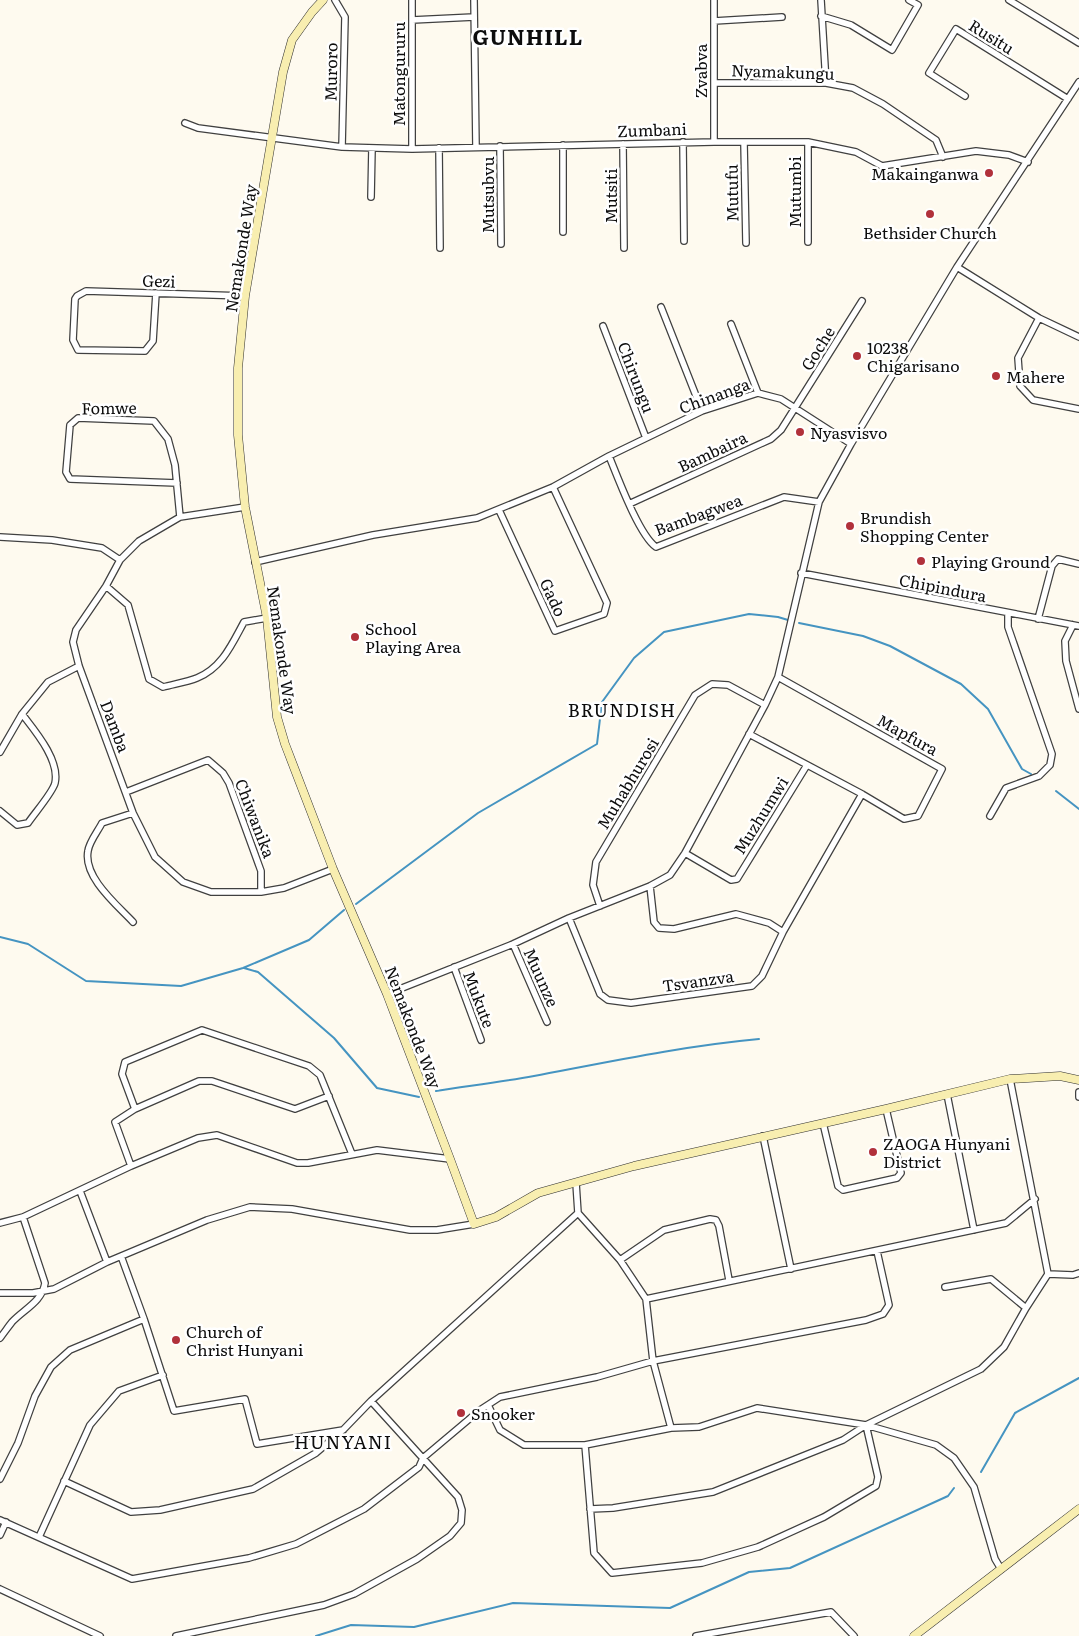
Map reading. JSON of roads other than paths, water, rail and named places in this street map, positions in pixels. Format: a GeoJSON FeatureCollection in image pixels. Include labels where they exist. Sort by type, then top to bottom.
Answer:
{"type":"FeatureCollection","features":[{"type":"Feature","properties":{"kind":"street","name":"Nemakonde Way"},"geometry":{"type":"LineString","coordinates":[[323,0],[292,40],[283,72],[245,296],[238,368],[238,435],[245,507],[267,618],[277,717],[285,744],[333,869],[387,994],[474,1224]]}},
{"type":"Feature","properties":{"kind":"street","name":"Muroro"},"geometry":{"type":"LineString","coordinates":[[336,0],[345,16],[342,147]]}},
{"type":"Feature","properties":{"kind":"street","name":"Matongururu"},"geometry":{"type":"LineString","coordinates":[[412,0],[412,149]]}},
{"type":"Feature","properties":{"kind":"street"},"geometry":{"type":"LineString","coordinates":[[474,0],[476,147]]}},
{"type":"Feature","properties":{"kind":"street","name":"Zvabva"},"geometry":{"type":"LineString","coordinates":[[714,0],[714,142]]}},
{"type":"Feature","properties":{"kind":"street"},"geometry":{"type":"LineString","coordinates":[[821,0],[826,83]]}},
{"type":"Feature","properties":{"kind":"street"},"geometry":{"type":"LineString","coordinates":[[821,16],[851,24],[892,50],[918,6],[909,0]]}},
{"type":"Feature","properties":{"kind":"street"},"geometry":{"type":"LineString","coordinates":[[1008,0],[1079,43]]}},
{"type":"Feature","properties":{"kind":"street"},"geometry":{"type":"LineString","coordinates":[[412,20],[474,17]]}},
{"type":"Feature","properties":{"kind":"street"},"geometry":{"type":"LineString","coordinates":[[714,21],[782,17]]}},
{"type":"Feature","properties":{"kind":"street","name":"Rusitu"},"geometry":{"type":"LineString","coordinates":[[965,96],[929,72],[956,29],[1068,99]]}},
{"type":"Feature","properties":{"kind":"street"},"geometry":{"type":"LineString","coordinates":[[387,994],[513,944],[569,918],[650,886],[670,875],[685,853],[765,705],[778,677],[819,502],[851,444],[957,266],[1028,162],[1079,82]]}},
{"type":"Feature","properties":{"kind":"street","name":"Nyamakungu"},"geometry":{"type":"LineString","coordinates":[[714,83],[826,83],[852,88],[884,104],[936,140],[943,157]]}},
{"type":"Feature","properties":{"kind":"street","name":"Zumbani"},"geometry":{"type":"LineString","coordinates":[[185,124],[198,128],[271,139],[342,147],[412,149],[683,142],[808,142],[856,152],[882,166],[976,151],[1009,155],[1028,162]]}},
{"type":"Feature","properties":{"kind":"street"},"geometry":{"type":"LineString","coordinates":[[683,142],[684,241]]}},
{"type":"Feature","properties":{"kind":"street","name":"Mutumbi"},"geometry":{"type":"LineString","coordinates":[[808,142],[808,242]]}},
{"type":"Feature","properties":{"kind":"street","name":"Mutufu"},"geometry":{"type":"LineString","coordinates":[[744,143],[746,243]]}},
{"type":"Feature","properties":{"kind":"street","name":"Mutsiti"},"geometry":{"type":"LineString","coordinates":[[623,144],[624,248]]}},
{"type":"Feature","properties":{"kind":"street"},"geometry":{"type":"LineString","coordinates":[[563,145],[564,232]]}},
{"type":"Feature","properties":{"kind":"street","name":"Mutsubvu"},"geometry":{"type":"LineString","coordinates":[[500,146],[501,244]]}},
{"type":"Feature","properties":{"kind":"street"},"geometry":{"type":"LineString","coordinates":[[371,198],[372,148]]}},
{"type":"Feature","properties":{"kind":"street"},"geometry":{"type":"LineString","coordinates":[[439,148],[440,248]]}},
{"type":"Feature","properties":{"kind":"street"},"geometry":{"type":"LineString","coordinates":[[957,266],[1038,318],[1079,337]]}},
{"type":"Feature","properties":{"kind":"street","name":"Gezi"},"geometry":{"type":"LineString","coordinates":[[156,293],[153,341],[145,351],[78,350],[73,340],[75,299],[86,291],[156,293],[245,296]]}},
{"type":"Feature","properties":{"kind":"street","name":"Goche"},"geometry":{"type":"LineString","coordinates":[[795,409],[862,301]]}},
{"type":"Feature","properties":{"kind":"street"},"geometry":{"type":"LineString","coordinates":[[661,308],[702,411]]}},
{"type":"Feature","properties":{"kind":"street"},"geometry":{"type":"LineString","coordinates":[[1038,318],[1018,358],[1020,386],[1033,400],[1079,408]]}},
{"type":"Feature","properties":{"kind":"street"},"geometry":{"type":"LineString","coordinates":[[732,324],[758,393]]}},
{"type":"Feature","properties":{"kind":"street","name":"Chirungu"},"geometry":{"type":"LineString","coordinates":[[603,326],[646,438]]}},
{"type":"Feature","properties":{"kind":"street","name":"Chinanga"},"geometry":{"type":"LineString","coordinates":[[255,562],[373,534],[478,518],[553,486],[609,456],[702,411],[758,393],[781,399],[851,444]]}},
{"type":"Feature","properties":{"kind":"street","name":"Bambaira"},"geometry":{"type":"LineString","coordinates":[[630,504],[771,439],[781,430],[795,409]]}},
{"type":"Feature","properties":{"kind":"street","name":"Fomwe"},"geometry":{"type":"LineString","coordinates":[[177,483],[70,479],[66,472],[70,425],[78,418],[154,421],[168,439],[175,465],[177,483],[180,516]]}},
{"type":"Feature","properties":{"kind":"street","name":"Bambagwea"},"geometry":{"type":"LineString","coordinates":[[609,456],[649,542],[656,547],[784,497],[819,502]]}},
{"type":"Feature","properties":{"kind":"street","name":"Gado"},"geometry":{"type":"LineString","coordinates":[[499,510],[555,631],[604,614],[607,603],[553,486]]}},
{"type":"Feature","properties":{"kind":"street","name":"Damba"},"geometry":{"type":"LineString","coordinates":[[245,507],[180,516],[140,541],[120,560],[106,586],[76,630],[72,642],[79,666],[134,813],[155,856],[183,882],[211,892],[261,892],[284,888],[333,869]]}},
{"type":"Feature","properties":{"kind":"street"},"geometry":{"type":"LineString","coordinates":[[0,537],[52,540],[102,548],[120,560]]}},
{"type":"Feature","properties":{"kind":"street"},"geometry":{"type":"LineString","coordinates":[[1038,619],[1052,566],[1058,559],[1079,564]]}},
{"type":"Feature","properties":{"kind":"street","name":"Chipindura"},"geometry":{"type":"LineString","coordinates":[[802,574],[1076,626]]}},
{"type":"Feature","properties":{"kind":"street"},"geometry":{"type":"LineString","coordinates":[[106,586],[128,605],[149,680],[163,687],[198,678],[216,667],[226,656],[244,622],[267,618]]}},
{"type":"Feature","properties":{"kind":"street"},"geometry":{"type":"LineString","coordinates":[[990,816],[1006,788],[1039,776],[1050,765],[1052,754],[1008,627],[1008,614]]}},
{"type":"Feature","properties":{"kind":"street"},"geometry":{"type":"LineString","coordinates":[[1076,626],[1065,642],[1066,661],[1079,709]]}},
{"type":"Feature","properties":{"kind":"street"},"geometry":{"type":"LineString","coordinates":[[0,752],[22,714],[48,682],[79,666]]}},
{"type":"Feature","properties":{"kind":"street","name":"Mapfura"},"geometry":{"type":"LineString","coordinates":[[748,734],[862,794],[904,819],[918,816],[942,769],[778,677]]}},
{"type":"Feature","properties":{"kind":"street","name":"Muhabhurosi"},"geometry":{"type":"LineString","coordinates":[[600,906],[593,885],[596,862],[695,695],[712,684],[728,685],[765,705]]}},
{"type":"Feature","properties":{"kind":"street"},"geometry":{"type":"LineString","coordinates":[[0,810],[17,825],[28,823],[55,784],[54,767],[43,742],[22,714]]}},
{"type":"Feature","properties":{"kind":"street","name":"Chiwanika"},"geometry":{"type":"LineString","coordinates":[[126,792],[208,760],[224,772],[229,783],[262,871],[261,892]]}},
{"type":"Feature","properties":{"kind":"street","name":"Muzhumwi"},"geometry":{"type":"LineString","coordinates":[[685,853],[731,880],[736,880],[807,765]]}},
{"type":"Feature","properties":{"kind":"street","name":"Tsvanzva"},"geometry":{"type":"LineString","coordinates":[[569,918],[600,994],[608,1000],[631,1003],[752,986],[762,976],[783,932],[862,794]]}},
{"type":"Feature","properties":{"kind":"street"},"geometry":{"type":"LineString","coordinates":[[133,922],[101,888],[87,863],[88,849],[102,823],[134,813]]}},
{"type":"Feature","properties":{"kind":"street"},"geometry":{"type":"LineString","coordinates":[[650,886],[654,922],[660,928],[674,929],[736,914],[770,923],[783,932]]}},
{"type":"Feature","properties":{"kind":"street","name":"Muunze"},"geometry":{"type":"LineString","coordinates":[[513,944],[547,1022]]}},
{"type":"Feature","properties":{"kind":"street","name":"Mukute"},"geometry":{"type":"LineString","coordinates":[[454,967],[482,1040]]}},
{"type":"Feature","properties":{"kind":"street"},"geometry":{"type":"LineString","coordinates":[[135,1109],[122,1074],[125,1062],[202,1030],[309,1066],[320,1075],[352,1154]]}},
{"type":"Feature","properties":{"kind":"street"},"geometry":{"type":"LineString","coordinates":[[0,1293],[44,1292],[54,1289],[107,1262],[207,1220],[250,1207],[292,1208],[410,1230],[437,1230],[474,1224],[496,1217],[538,1193],[634,1166],[1010,1079],[1060,1076],[1079,1080]]}},
{"type":"Feature","properties":{"kind":"street"},"geometry":{"type":"LineString","coordinates":[[590,1509],[614,1508],[713,1492],[843,1440],[866,1425],[981,1369],[1004,1347],[1048,1274],[1035,1199],[1010,1079]]}},
{"type":"Feature","properties":{"kind":"street"},"geometry":{"type":"LineString","coordinates":[[131,1166],[115,1122],[135,1109],[199,1081],[212,1081],[295,1109],[329,1096]]}},
{"type":"Feature","properties":{"kind":"street"},"geometry":{"type":"LineString","coordinates":[[1079,1092],[1079,1097]]}},
{"type":"Feature","properties":{"kind":"street"},"geometry":{"type":"LineString","coordinates":[[948,1094],[974,1230]]}},
{"type":"Feature","properties":{"kind":"street"},"geometry":{"type":"LineString","coordinates":[[823,1123],[838,1186],[843,1190],[898,1178],[901,1173],[886,1109]]}},
{"type":"Feature","properties":{"kind":"street"},"geometry":{"type":"LineString","coordinates":[[0,1223],[23,1218],[131,1166],[198,1138],[217,1135],[297,1163],[308,1163],[377,1150],[450,1159]]}},
{"type":"Feature","properties":{"kind":"street"},"geometry":{"type":"LineString","coordinates":[[763,1136],[791,1269]]}},
{"type":"Feature","properties":{"kind":"street"},"geometry":{"type":"LineString","coordinates":[[576,1183],[578,1213],[620,1260],[646,1299],[653,1361],[670,1428]]}},
{"type":"Feature","properties":{"kind":"street"},"geometry":{"type":"LineString","coordinates":[[80,1191],[107,1262]]}},
{"type":"Feature","properties":{"kind":"street"},"geometry":{"type":"LineString","coordinates":[[646,1299],[1006,1223],[1028,1202],[1035,1199]]}},
{"type":"Feature","properties":{"kind":"street"},"geometry":{"type":"LineString","coordinates":[[64,1481],[131,1512],[160,1510],[253,1489],[316,1453],[578,1213]]}},
{"type":"Feature","properties":{"kind":"street"},"geometry":{"type":"LineString","coordinates":[[0,1338],[13,1322],[44,1292],[45,1283],[23,1218]]}},
{"type":"Feature","properties":{"kind":"street"},"geometry":{"type":"LineString","coordinates":[[620,1260],[664,1230],[710,1219],[716,1220],[719,1226],[729,1280]]}},
{"type":"Feature","properties":{"kind":"street"},"geometry":{"type":"LineString","coordinates":[[0,1535],[3,1521],[132,1579],[249,1558],[296,1544],[364,1509],[419,1468],[423,1458],[500,1397],[597,1377],[653,1361],[866,1320],[883,1314],[889,1305],[877,1251]]}},
{"type":"Feature","properties":{"kind":"street"},"geometry":{"type":"LineString","coordinates":[[121,1256],[174,1411],[245,1399],[257,1444],[343,1430]]}},
{"type":"Feature","properties":{"kind":"street"},"geometry":{"type":"LineString","coordinates":[[1048,1274],[1073,1275],[1079,1273]]}},
{"type":"Feature","properties":{"kind":"street"},"geometry":{"type":"LineString","coordinates":[[945,1287],[991,1279],[1026,1308]]}},
{"type":"Feature","properties":{"kind":"street"},"geometry":{"type":"LineString","coordinates":[[0,1479],[18,1443],[35,1396],[51,1367],[70,1350],[144,1319]]}},
{"type":"Feature","properties":{"kind":"street"},"geometry":{"type":"LineString","coordinates":[[38,1536],[90,1424],[119,1391],[163,1375]]}},
{"type":"Feature","properties":{"kind":"street"},"geometry":{"type":"LineString","coordinates":[[176,1636],[324,1605],[354,1594],[417,1559],[450,1536],[461,1523],[462,1510],[458,1497],[371,1401]]}},
{"type":"Feature","properties":{"kind":"street"},"geometry":{"type":"LineString","coordinates":[[488,1405],[500,1430],[524,1445],[585,1444],[670,1428],[699,1427],[756,1408],[866,1425],[936,1445],[954,1458],[974,1487],[995,1559],[1001,1569]]}},
{"type":"Feature","properties":{"kind":"street"},"geometry":{"type":"LineString","coordinates":[[585,1444],[594,1553],[612,1573],[702,1563],[758,1547],[824,1517],[876,1486],[878,1477],[866,1425]]}},
{"type":"Feature","properties":{"kind":"street"},"geometry":{"type":"LineString","coordinates":[[914,1636],[1079,1509]]}},
{"type":"Feature","properties":{"kind":"street"},"geometry":{"type":"LineString","coordinates":[[0,1589],[100,1636]]}},
{"type":"Feature","properties":{"kind":"street"},"geometry":{"type":"LineString","coordinates":[[696,1636],[831,1612],[854,1636]]}},
{"type":"Feature","properties":{"kind":"waterway"},"geometry":{"type":"LineString","coordinates":[[356,904],[478,813],[597,744],[602,702],[634,658],[664,632],[749,614],[788,620]]}},
{"type":"Feature","properties":{"kind":"waterway"},"geometry":{"type":"LineString","coordinates":[[799,623],[863,636],[890,646],[961,684],[988,709],[1022,769],[1031,774]]}},
{"type":"Feature","properties":{"kind":"waterway"},"geometry":{"type":"LineString","coordinates":[[1056,791],[1079,809]]}},
{"type":"Feature","properties":{"kind":"waterway"},"geometry":{"type":"LineString","coordinates":[[0,937],[28,944],[86,981],[181,986],[243,968],[309,940],[344,910]]}},
{"type":"Feature","properties":{"kind":"waterway"},"geometry":{"type":"LineString","coordinates":[[244,968],[258,972],[334,1038],[377,1088],[419,1097]]}},
{"type":"Feature","properties":{"kind":"waterway"},"geometry":{"type":"LineString","coordinates":[[436,1091],[522,1078],[674,1050],[759,1039]]}},
{"type":"Feature","properties":{"kind":"waterway"},"geometry":{"type":"LineString","coordinates":[[981,1472],[1015,1413],[1079,1378]]}},
{"type":"Feature","properties":{"kind":"waterway"},"geometry":{"type":"LineString","coordinates":[[316,1636],[351,1625],[414,1627],[513,1603],[670,1608],[749,1572],[790,1568],[948,1496],[954,1488]]}},
{"type":"Feature","properties":{"kind":"place","name":"Makainganwa"},"geometry":{"type":"Point","coordinates":[989,173]}},
{"type":"Feature","properties":{"kind":"place","name":"Bethsider Church"},"geometry":{"type":"Point","coordinates":[930,214]}},
{"type":"Feature","properties":{"kind":"place","name":"10238 Chigarisano"},"geometry":{"type":"Point","coordinates":[857,356]}},
{"type":"Feature","properties":{"kind":"place","name":"Mahere"},"geometry":{"type":"Point","coordinates":[996,376]}},
{"type":"Feature","properties":{"kind":"place","name":"Nyasvisvo"},"geometry":{"type":"Point","coordinates":[800,432]}},
{"type":"Feature","properties":{"kind":"place","name":"Brundish Shopping Center"},"geometry":{"type":"Point","coordinates":[850,526]}},
{"type":"Feature","properties":{"kind":"place","name":"Playing Ground"},"geometry":{"type":"Point","coordinates":[921,561]}},
{"type":"Feature","properties":{"kind":"place","name":"School Playing Area"},"geometry":{"type":"Point","coordinates":[355,637]}},
{"type":"Feature","properties":{"kind":"place","name":"ZAOGA Hunyani District"},"geometry":{"type":"Point","coordinates":[873,1152]}},
{"type":"Feature","properties":{"kind":"place","name":"Church of Christ Hunyani"},"geometry":{"type":"Point","coordinates":[176,1340]}},
{"type":"Feature","properties":{"kind":"place","name":"Snooker"},"geometry":{"type":"Point","coordinates":[461,1413]}},
{"type":"Feature","properties":{"kind":"district","name":"GUNHILL"},"geometry":{"type":"Point","coordinates":[528,35]}},
{"type":"Feature","properties":{"kind":"district","name":"BRUNDISH"},"geometry":{"type":"Point","coordinates":[622,709]}},
{"type":"Feature","properties":{"kind":"district","name":"HUNYANI"},"geometry":{"type":"Point","coordinates":[343,1441]}}]}
